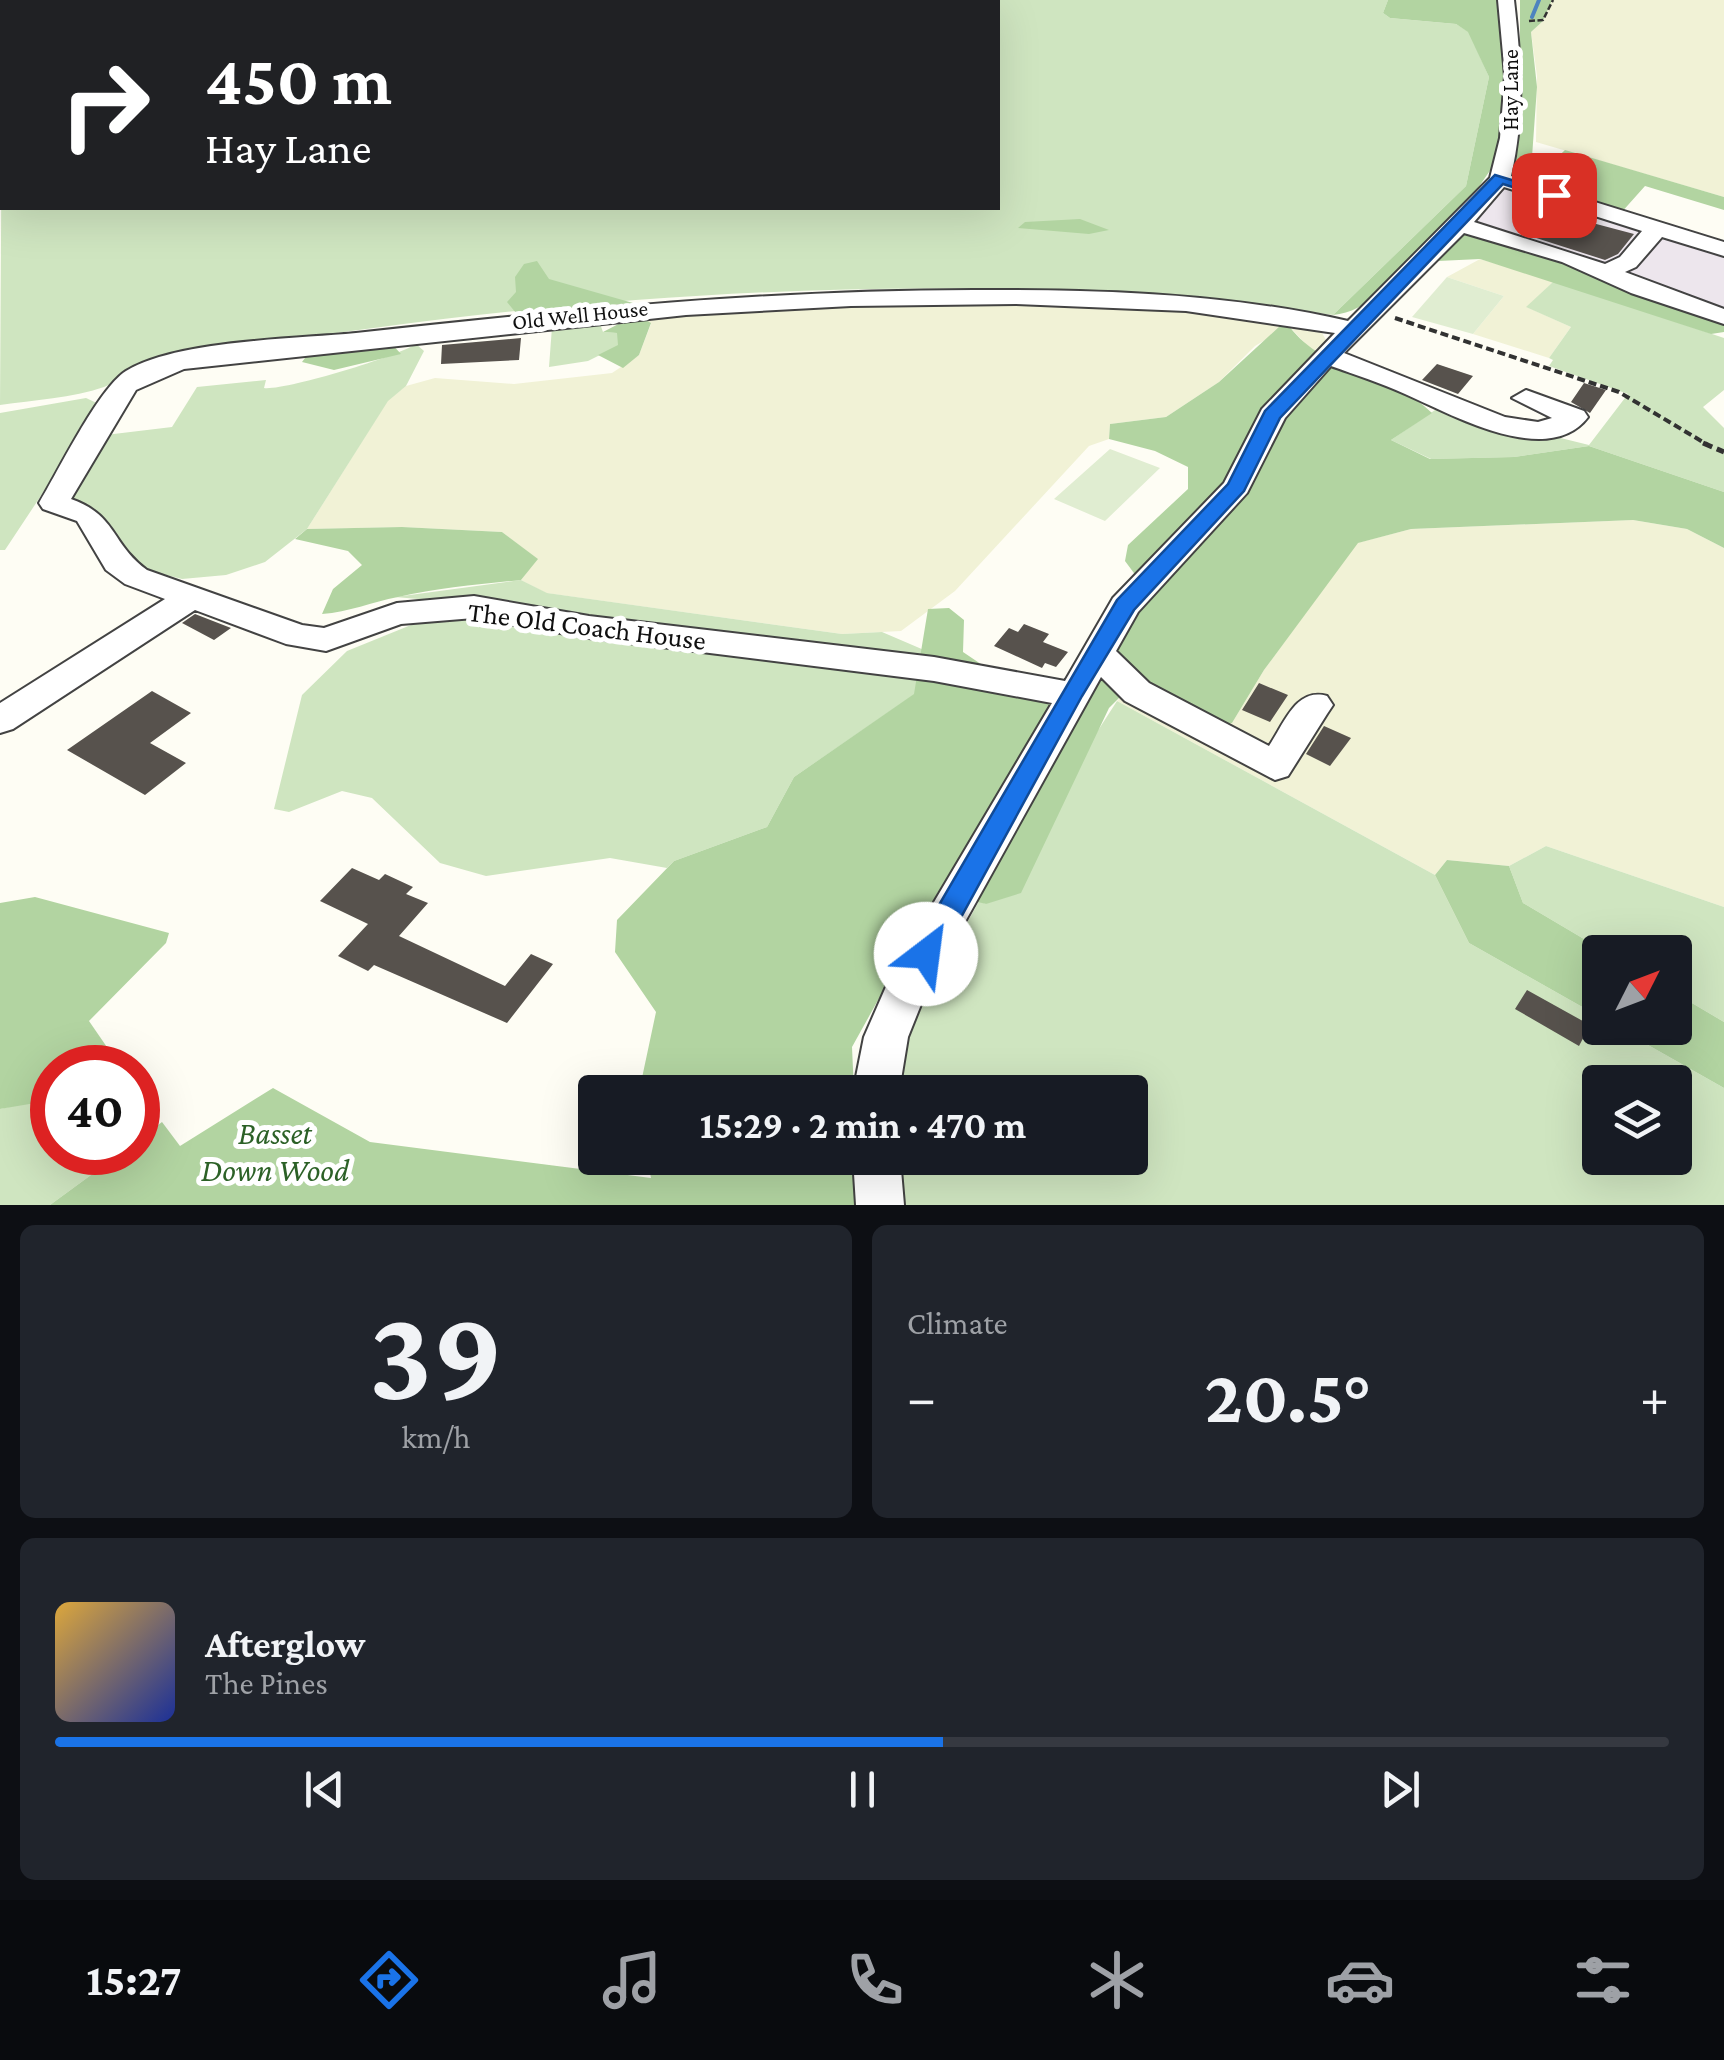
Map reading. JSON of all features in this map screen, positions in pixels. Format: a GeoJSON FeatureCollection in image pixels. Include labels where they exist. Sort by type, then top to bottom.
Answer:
{"type":"FeatureCollection","features":[{"type":"Feature","properties":{"kind":"street","name":"Hay Lane"},"geometry":{"type":"LineString","coordinates":[[879,1075],[886,1037],[900,1000],[1055,691],[1096,652],[1126,606],[1237,487],[1272,416],[1363,321],[1432,266],[1459,225],[1500,178],[1508,149],[1514,76],[1507,10]]}},
{"type":"Feature","properties":{"kind":"street"},"geometry":{"type":"LineString","coordinates":[[1500,178],[1724,249]]}},
{"type":"Feature","properties":{"kind":"street"},"geometry":{"type":"LineString","coordinates":[[1518,242],[1545,201],[1544,192]]}},
{"type":"Feature","properties":{"kind":"street"},"geometry":{"type":"LineString","coordinates":[[1459,225],[1607,272],[1640,288],[1724,316]]}},
{"type":"Feature","properties":{"kind":"street"},"geometry":{"type":"LineString","coordinates":[[1607,272],[1628,262],[1657,228]]}},
{"type":"Feature","properties":{"kind":"street","name":"Old Well House"},"geometry":{"type":"LineString","coordinates":[[192,597],[136,576],[118,563],[88,515],[54,503],[122,387],[140,374],[161,368],[266,351],[602,312],[866,297],[1167,300],[1363,321]]}},
{"type":"Feature","properties":{"kind":"street"},"geometry":{"type":"LineString","coordinates":[[1328,356],[1414,388],[1469,416],[1552,431],[1574,418],[1526,398]]}},
{"type":"Feature","properties":{"kind":"street"},"geometry":{"type":"LineString","coordinates":[[0,720],[192,597]]}},
{"type":"Feature","properties":{"kind":"street","name":"The Old Coach House"},"geometry":{"type":"LineString","coordinates":[[192,597],[298,636],[326,640],[398,614],[474,608],[934,669],[1055,691]]}},
{"type":"Feature","properties":{"kind":"street"},"geometry":{"type":"LineString","coordinates":[[1096,652],[1137,692],[1275,766],[1315,705]]}},
{"type":"Feature","properties":{"kind":"street"},"geometry":{"type":"LineString","coordinates":[[878,1175],[880,1205]]}},
{"type":"Feature","properties":{"kind":"path"},"geometry":{"type":"LineString","coordinates":[[1507,10],[1541,22],[1553,0]]}},
{"type":"Feature","properties":{"kind":"path"},"geometry":{"type":"LineString","coordinates":[[1363,321],[1485,344],[1618,392],[1691,438],[1724,452]]}},
{"type":"Feature","properties":{"kind":"shaded area"},"geometry":{"type":"Polygon","coordinates":[[[1510,178],[1724,247],[1724,312],[1461,233],[1510,178]]]}},
{"type":"Feature","properties":{"kind":"green space"},"geometry":{"type":"Polygon","coordinates":[[[1000,0],[1388,0],[1383,13],[1390,18],[1456,24],[1469,32],[1489,77],[1466,186],[1333,315],[1195,299],[1055,291],[771,292],[628,301],[486,314],[155,361],[128,368],[112,383],[92,391],[0,405],[1,210],[1000,210],[1000,0]]]}},
{"type":"Feature","properties":{"kind":"green space"},"geometry":{"type":"Polygon","coordinates":[[[1388,0],[1515,0],[1502,4],[1505,26],[1520,41],[1520,0],[1552,0],[1543,21],[1531,32],[1537,87],[1531,171],[1523,182],[1510,178],[1516,155],[1498,159],[1469,201],[1461,233],[1578,265],[1724,320],[1724,332],[1711,334],[1480,259],[1438,261],[1415,255],[1368,301],[1333,315],[1466,186],[1489,77],[1468,32],[1456,24],[1390,18],[1383,13],[1388,0]]]}},
{"type":"Feature","properties":{"kind":"green space"},"geometry":{"type":"Polygon","coordinates":[[[1552,0],[1724,0],[1724,197],[1536,142],[1537,76],[1531,32],[1543,21],[1552,0]]]}},
{"type":"Feature","properties":{"kind":"green space"},"geometry":{"type":"Polygon","coordinates":[[[1565,150],[1724,197],[1724,210],[1645,186],[1620,214],[1541,187],[1541,173],[1565,150]]]}},
{"type":"Feature","properties":{"kind":"green space"},"geometry":{"type":"Polygon","coordinates":[[[1080,219],[1109,230],[1089,234],[1018,228],[1025,222],[1080,219]]]}},
{"type":"Feature","properties":{"kind":"green space"},"geometry":{"type":"Polygon","coordinates":[[[1480,259],[1554,281],[1527,307],[1571,327],[1549,358],[1473,334],[1504,296],[1447,277],[1480,259]]]}},
{"type":"Feature","properties":{"kind":"green space"},"geometry":{"type":"Polygon","coordinates":[[[537,261],[549,279],[633,303],[516,313],[507,302],[516,292],[515,277],[524,264],[537,261]]]}},
{"type":"Feature","properties":{"kind":"green space"},"geometry":{"type":"Polygon","coordinates":[[[1447,277],[1504,296],[1473,334],[1412,317],[1447,277]]]}},
{"type":"Feature","properties":{"kind":"green space"},"geometry":{"type":"Polygon","coordinates":[[[1554,281],[1724,338],[1724,390],[1703,407],[1724,428],[1724,492],[1589,446],[1514,457],[1431,459],[1391,440],[1438,408],[1589,445],[1628,394],[1549,366],[1553,360],[1549,358],[1571,327],[1526,307],[1554,281]]]}},
{"type":"Feature","properties":{"kind":"green space"},"geometry":{"type":"Polygon","coordinates":[[[938,301],[1208,307],[1321,331],[1326,340],[1313,352],[1289,326],[1255,346],[1219,382],[1166,417],[1110,424],[1109,439],[1089,446],[955,591],[901,631],[842,634],[546,593],[521,580],[537,559],[502,532],[402,527],[307,529],[388,400],[406,386],[435,378],[514,384],[612,373],[639,355],[651,324],[636,315],[938,301]]]}},
{"type":"Feature","properties":{"kind":"green space"},"geometry":{"type":"Polygon","coordinates":[[[636,315],[651,323],[639,355],[623,368],[598,355],[618,345],[617,333],[603,332],[636,315]]]}},
{"type":"Feature","properties":{"kind":"green space"},"geometry":{"type":"Polygon","coordinates":[[[599,321],[603,332],[618,333],[618,346],[588,361],[549,367],[552,327],[599,321]]]}},
{"type":"Feature","properties":{"kind":"green space"},"geometry":{"type":"Polygon","coordinates":[[[1280,326],[1289,326],[1321,354],[1396,388],[1432,413],[1391,440],[1430,459],[1514,457],[1589,446],[1724,492],[1724,548],[1687,529],[1633,520],[1411,529],[1358,543],[1264,670],[1232,723],[1218,725],[1136,681],[1109,708],[1021,893],[986,904],[938,892],[852,1047],[853,1075],[643,1075],[656,1012],[615,952],[617,920],[674,861],[767,827],[794,777],[914,694],[928,609],[949,608],[964,620],[963,652],[1018,689],[1082,690],[1148,592],[1125,561],[1128,545],[1188,489],[1188,467],[1155,451],[1109,439],[1110,424],[1166,417],[1219,382],[1280,326]]]}},
{"type":"Feature","properties":{"kind":"green space"},"geometry":{"type":"Polygon","coordinates":[[[389,341],[401,354],[334,370],[302,362],[311,350],[389,341]]]}},
{"type":"Feature","properties":{"kind":"green space"},"geometry":{"type":"Polygon","coordinates":[[[416,344],[424,351],[406,386],[388,401],[307,529],[265,562],[226,575],[182,579],[139,568],[57,498],[97,436],[172,427],[197,387],[266,380],[264,388],[275,388],[364,364],[416,344]]]}},
{"type":"Feature","properties":{"kind":"green space"},"geometry":{"type":"Polygon","coordinates":[[[86,398],[101,405],[5,550],[0,550],[0,413],[86,398]]]}},
{"type":"Feature","properties":{"kind":"green space"},"geometry":{"type":"Polygon","coordinates":[[[1110,449],[1160,468],[1105,521],[1054,499],[1110,449]]]}},
{"type":"Feature","properties":{"kind":"green space"},"geometry":{"type":"Polygon","coordinates":[[[1633,520],[1687,529],[1724,548],[1724,907],[1546,846],[1509,866],[1447,860],[1435,875],[1117,701],[1137,681],[1232,723],[1264,670],[1357,543],[1411,529],[1633,520]]]}},
{"type":"Feature","properties":{"kind":"green space"},"geometry":{"type":"Polygon","coordinates":[[[402,527],[502,532],[538,559],[521,580],[428,591],[322,614],[333,589],[362,565],[348,551],[295,539],[307,529],[402,527]]]}},
{"type":"Feature","properties":{"kind":"green space"},"geometry":{"type":"Polygon","coordinates":[[[521,580],[547,593],[842,634],[882,632],[924,650],[922,660],[511,607],[395,597],[521,580]]]}},
{"type":"Feature","properties":{"kind":"green space"},"geometry":{"type":"Polygon","coordinates":[[[484,611],[919,676],[915,694],[794,777],[767,827],[674,861],[667,868],[610,858],[486,876],[440,863],[372,798],[342,791],[289,812],[274,809],[302,695],[347,651],[411,625],[484,611]]]}},
{"type":"Feature","properties":{"kind":"green space"},"geometry":{"type":"Polygon","coordinates":[[[1117,701],[1435,875],[1469,943],[1582,1007],[1582,1045],[1648,1045],[1683,1065],[1582,1065],[1582,1175],[1692,1175],[1692,1070],[1724,1088],[1724,1205],[905,1205],[900,1175],[1148,1175],[1148,1075],[900,1075],[917,1018],[979,901],[986,904],[1117,701]]]}},
{"type":"Feature","properties":{"kind":"green space"},"geometry":{"type":"Polygon","coordinates":[[[1546,846],[1724,907],[1724,1022],[1692,1003],[1692,935],[1582,938],[1523,903],[1509,866],[1546,846]]]}},
{"type":"Feature","properties":{"kind":"green space"},"geometry":{"type":"Polygon","coordinates":[[[1447,860],[1509,866],[1523,903],[1582,938],[1582,1007],[1469,943],[1435,875],[1447,860]]]}},
{"type":"Feature","properties":{"kind":"green space"},"geometry":{"type":"Polygon","coordinates":[[[35,897],[169,933],[166,943],[89,1021],[106,1045],[30,1045],[30,1104],[0,1109],[0,903],[35,897]]]}},
{"type":"Feature","properties":{"kind":"green space"},"geometry":{"type":"Polygon","coordinates":[[[1692,1003],[1724,1022],[1724,1088],[1692,1070],[1692,1065],[1683,1065],[1648,1045],[1692,1045],[1692,1003]]]}},
{"type":"Feature","properties":{"kind":"green space","name":"Basset Down Wood"},"geometry":{"type":"Polygon","coordinates":[[[273,1088],[370,1142],[578,1169],[578,1175],[858,1175],[859,1196],[867,1205],[50,1205],[91,1175],[160,1175],[162,1122],[180,1146],[273,1088]]]}},
{"type":"Feature","properties":{"kind":"green space"},"geometry":{"type":"Polygon","coordinates":[[[30,1102],[30,1175],[91,1175],[50,1205],[0,1205],[0,1109],[30,1102]]]}},
{"type":"Feature","properties":{"kind":"building"},"geometry":{"type":"Polygon","coordinates":[[[1551,212],[1634,234],[1618,254],[1605,260],[1530,236],[1551,212]]]}},
{"type":"Feature","properties":{"kind":"building"},"geometry":{"type":"Polygon","coordinates":[[[521,338],[519,360],[441,364],[442,345],[521,338]]]}},
{"type":"Feature","properties":{"kind":"building"},"geometry":{"type":"Polygon","coordinates":[[[1437,364],[1473,376],[1458,394],[1422,380],[1437,364]]]}},
{"type":"Feature","properties":{"kind":"building"},"geometry":{"type":"Polygon","coordinates":[[[1584,383],[1606,390],[1590,413],[1571,402],[1584,383]]]}},
{"type":"Feature","properties":{"kind":"building"},"geometry":{"type":"Polygon","coordinates":[[[195,614],[231,628],[214,640],[182,623],[195,614]]]}},
{"type":"Feature","properties":{"kind":"building"},"geometry":{"type":"Polygon","coordinates":[[[1024,624],[1049,634],[1043,642],[1068,652],[1056,667],[1045,663],[1042,668],[994,646],[1009,628],[1018,632],[1024,624]]]}},
{"type":"Feature","properties":{"kind":"building"},"geometry":{"type":"Polygon","coordinates":[[[1259,683],[1288,695],[1270,722],[1242,710],[1259,683]]]}},
{"type":"Feature","properties":{"kind":"building"},"geometry":{"type":"Polygon","coordinates":[[[152,691],[191,713],[150,743],[186,763],[145,795],[67,750],[152,691]]]}},
{"type":"Feature","properties":{"kind":"building"},"geometry":{"type":"Polygon","coordinates":[[[1324,726],[1351,738],[1330,766],[1306,754],[1324,726]]]}},
{"type":"Feature","properties":{"kind":"building"},"geometry":{"type":"Polygon","coordinates":[[[352,868],[379,880],[385,874],[413,887],[406,894],[428,903],[399,936],[505,986],[531,954],[553,964],[507,1023],[374,965],[368,971],[338,956],[368,924],[320,901],[352,868]]]}},
{"type":"Feature","properties":{"kind":"building"},"geometry":{"type":"Polygon","coordinates":[[[1527,990],[1582,1021],[1582,1040],[1579,1046],[1515,1009],[1527,990]]]}},
{"type":"Feature","properties":{"kind":"waterway"},"geometry":{"type":"LineString","coordinates":[[1532,17],[1539,0]]}},
{"type":"Feature","properties":{"kind":"route"},"geometry":{"type":"LineString","coordinates":[[926,954],[1071,694],[1126,606],[1237,487],[1255,455],[1258,438],[1304,377],[1452,233],[1500,178],[1554,195]]}}]}
